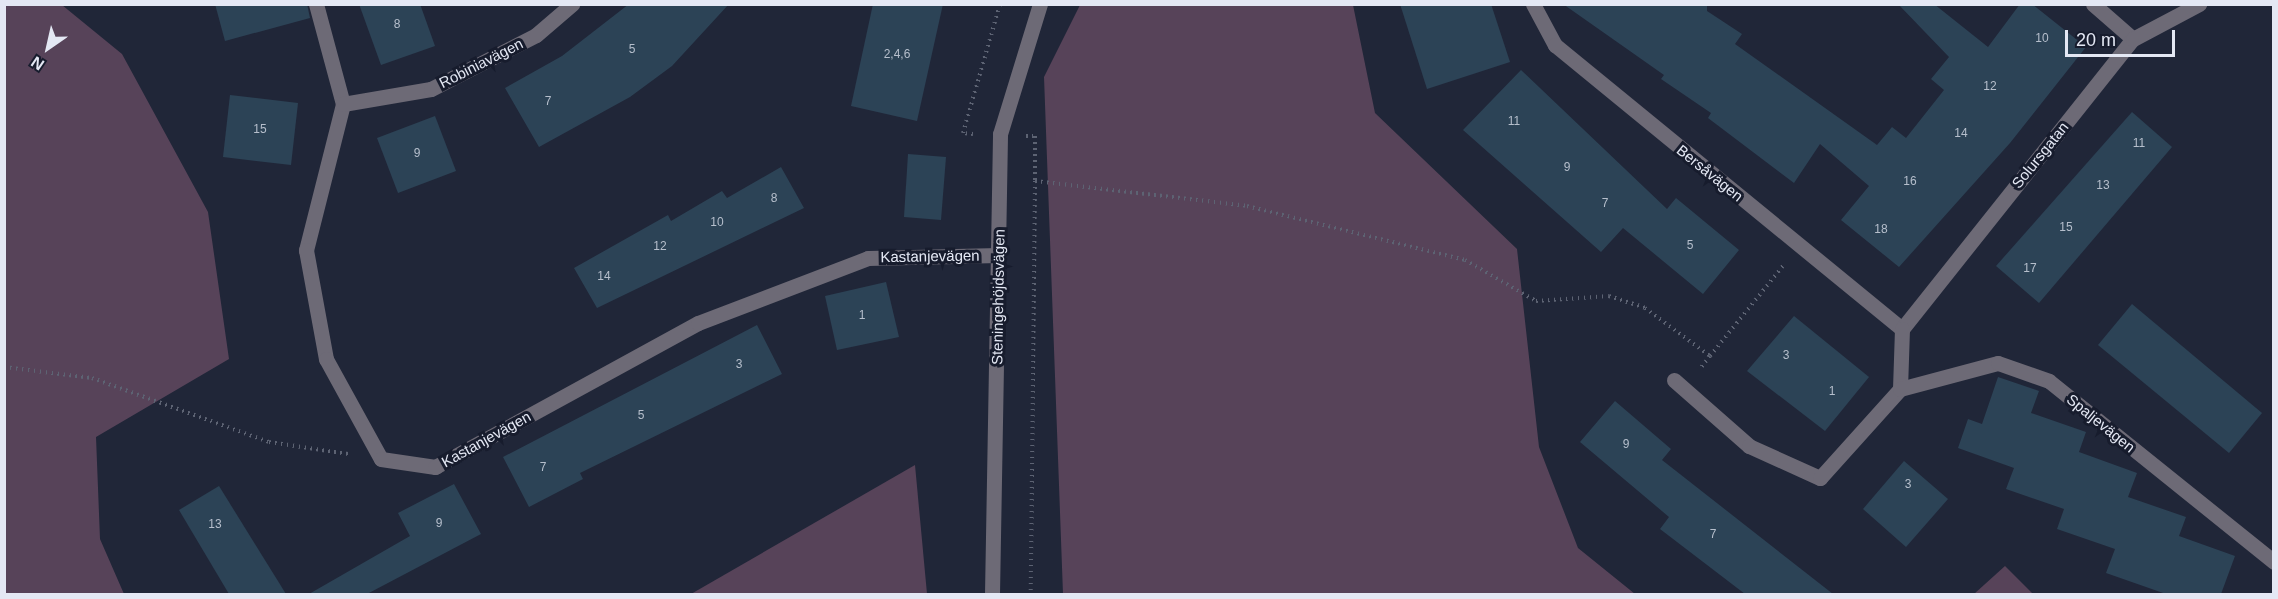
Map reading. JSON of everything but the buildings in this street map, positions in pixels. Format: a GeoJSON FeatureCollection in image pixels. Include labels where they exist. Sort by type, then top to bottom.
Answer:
{"type":"FeatureCollection","features":[{"type":"Feature","properties":{"kind":"street"},"geometry":{"type":"LineString","coordinates":[[316,4],[343,104],[306,250],[326,359],[381,459]]}},
{"type":"Feature","properties":{"kind":"street","name":"Robiniavägen"},"geometry":{"type":"LineString","coordinates":[[343,104],[431,89],[536,35],[572,4]]}},
{"type":"Feature","properties":{"kind":"street","name":"Steningehöjdsvägen"},"geometry":{"type":"LineString","coordinates":[[992,594],[1000,134],[1040,4]]}},
{"type":"Feature","properties":{"kind":"street","name":"Bersåvägen"},"geometry":{"type":"LineString","coordinates":[[1533,4],[1555,45],[1902,329]]}},
{"type":"Feature","properties":{"kind":"street"},"geometry":{"type":"LineString","coordinates":[[2093,4],[2133,39]]}},
{"type":"Feature","properties":{"kind":"street","name":"Solursgatan"},"geometry":{"type":"LineString","coordinates":[[1902,329],[2133,39],[2199,4]]}},
{"type":"Feature","properties":{"kind":"street","name":"Kastanjevägen"},"geometry":{"type":"LineString","coordinates":[[381,459],[435,467],[698,322],[868,258],[999,255]]}},
{"type":"Feature","properties":{"kind":"street"},"geometry":{"type":"LineString","coordinates":[[1679,384],[1749,446],[1820,478],[1836,453],[1900,389],[1902,329]]}},
{"type":"Feature","properties":{"kind":"street","name":"Spaljevägen"},"geometry":{"type":"LineString","coordinates":[[1900,389],[1998,363],[2049,381],[2274,562]]}},
{"type":"Feature","properties":{"kind":"path"},"geometry":{"type":"LineString","coordinates":[[1035,181],[1247,206],[1465,260],[1536,301],[1609,296],[1645,308],[1710,356]]}},
{"type":"Feature","properties":{"kind":"path"},"geometry":{"type":"LineString","coordinates":[[1679,384],[1710,356],[1800,246]]}},
{"type":"Feature","properties":{"kind":"path"},"geometry":{"type":"LineString","coordinates":[[4,368],[92,378],[269,442],[381,459]]}},
{"type":"Feature","properties":{"kind":"shaded area"},"geometry":{"type":"Polygon","coordinates":[[[4,5],[62,5],[122,54],[208,212],[229,359],[96,437],[100,539],[124,594],[5,594],[4,5]]]}},
{"type":"Feature","properties":{"kind":"shaded area"},"geometry":{"type":"Polygon","coordinates":[[[1080,5],[1353,5],[1375,113],[1517,249],[1539,447],[1578,548],[1635,594],[1063,594],[1044,77],[1080,5]]]}},
{"type":"Feature","properties":{"kind":"shaded area"},"geometry":{"type":"Polygon","coordinates":[[[915,465],[927,594],[691,594],[915,465]]]}},
{"type":"Feature","properties":{"kind":"shaded area"},"geometry":{"type":"Polygon","coordinates":[[[2005,566],[2033,594],[1974,594],[2005,566]]]}}]}
